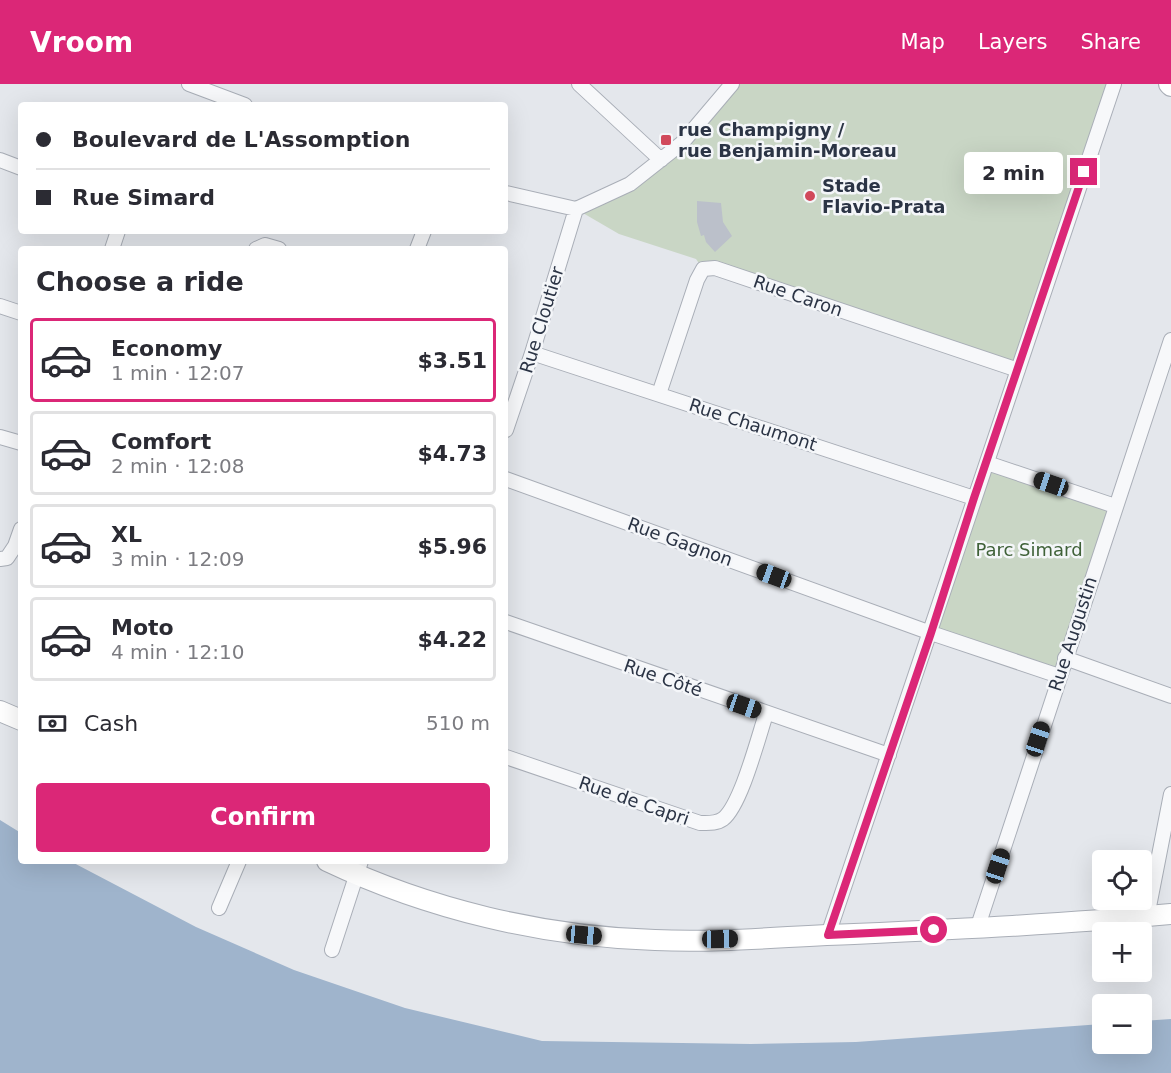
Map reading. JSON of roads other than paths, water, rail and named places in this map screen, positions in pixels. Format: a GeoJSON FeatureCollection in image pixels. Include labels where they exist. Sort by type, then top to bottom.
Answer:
{"type":"FeatureCollection","features":[{"type":"Feature","properties":{"kind":"street"},"geometry":{"type":"LineString","coordinates":[[189,84],[237,102]]}},
{"type":"Feature","properties":{"kind":"street"},"geometry":{"type":"LineString","coordinates":[[579,84],[661,160]]}},
{"type":"Feature","properties":{"kind":"street"},"geometry":{"type":"LineString","coordinates":[[508,193],[576,209],[630,184],[682,143],[732,84]]}},
{"type":"Feature","properties":{"kind":"street"},"geometry":{"type":"LineString","coordinates":[[828,935],[1114,84]]}},
{"type":"Feature","properties":{"kind":"street"},"geometry":{"type":"LineString","coordinates":[[0,160],[18,167]]}},
{"type":"Feature","properties":{"kind":"street","name":"Rue Cloutier"},"geometry":{"type":"LineString","coordinates":[[508,424],[576,209]]}},
{"type":"Feature","properties":{"kind":"street","name":"Rue Caron"},"geometry":{"type":"LineString","coordinates":[[659,394],[697,280],[703,269],[715,268],[1018,370]]}},
{"type":"Feature","properties":{"kind":"street"},"geometry":{"type":"LineString","coordinates":[[0,306],[18,312]]}},
{"type":"Feature","properties":{"kind":"street","name":"Rue Augustin"},"geometry":{"type":"LineString","coordinates":[[977,929],[1171,340]]}},
{"type":"Feature","properties":{"kind":"street","name":"Rue Chaumont"},"geometry":{"type":"LineString","coordinates":[[532,353],[974,498]]}},
{"type":"Feature","properties":{"kind":"street"},"geometry":{"type":"LineString","coordinates":[[0,437],[18,442]]}},
{"type":"Feature","properties":{"kind":"street"},"geometry":{"type":"LineString","coordinates":[[987,463],[1115,506]]}},
{"type":"Feature","properties":{"kind":"street","name":"Rue Gagnon"},"geometry":{"type":"LineString","coordinates":[[508,480],[931,633],[1059,676]]}},
{"type":"Feature","properties":{"kind":"street"},"geometry":{"type":"LineString","coordinates":[[0,560],[7,558],[18,538]]}},
{"type":"Feature","properties":{"kind":"street","name":"Rue Côté"},"geometry":{"type":"LineString","coordinates":[[508,623],[889,755]]}},
{"type":"Feature","properties":{"kind":"street"},"geometry":{"type":"LineString","coordinates":[[1065,658],[1171,696]]}},
{"type":"Feature","properties":{"kind":"street"},"geometry":{"type":"LineString","coordinates":[[0,711],[18,719]]}},
{"type":"Feature","properties":{"kind":"street","name":"Rue de Capri"},"geometry":{"type":"LineString","coordinates":[[508,758],[700,823],[714,823],[724,819],[735,804],[766,714]]}},
{"type":"Feature","properties":{"kind":"street"},"geometry":{"type":"LineString","coordinates":[[1147,916],[1171,794]]}},
{"type":"Feature","properties":{"kind":"street"},"geometry":{"type":"LineString","coordinates":[[219,908],[238,864]]}},
{"type":"Feature","properties":{"kind":"street"},"geometry":{"type":"LineString","coordinates":[[341,864],[359,868],[473,915],[561,933],[655,940],[742,939],[977,929],[1171,914]]}},
{"type":"Feature","properties":{"kind":"street"},"geometry":{"type":"LineString","coordinates":[[332,951],[359,868]]}},
{"type":"Feature","properties":{"kind":"water"},"geometry":{"type":"Polygon","coordinates":[[[0,820],[18,831],[18,864],[76,864],[196,927],[294,970],[405,1008],[542,1041],[751,1044],[856,1042],[1092,1025],[1092,1054],[1152,1054],[1152,1020],[1171,1019],[1171,1073],[0,1073],[0,820]]]}},
{"type":"Feature","properties":{"kind":"place","name":"rue Champigny / rue Benjamin-Moreau"},"geometry":{"type":"Point","coordinates":[666,140]}},
{"type":"Feature","properties":{"kind":"place","name":"Stade Flavio-Prata"},"geometry":{"type":"Point","coordinates":[810,196]}},
{"type":"Feature","properties":{"kind":"park label","name":"Parc Simard"},"geometry":{"type":"Point","coordinates":[1029,550]}}]}
